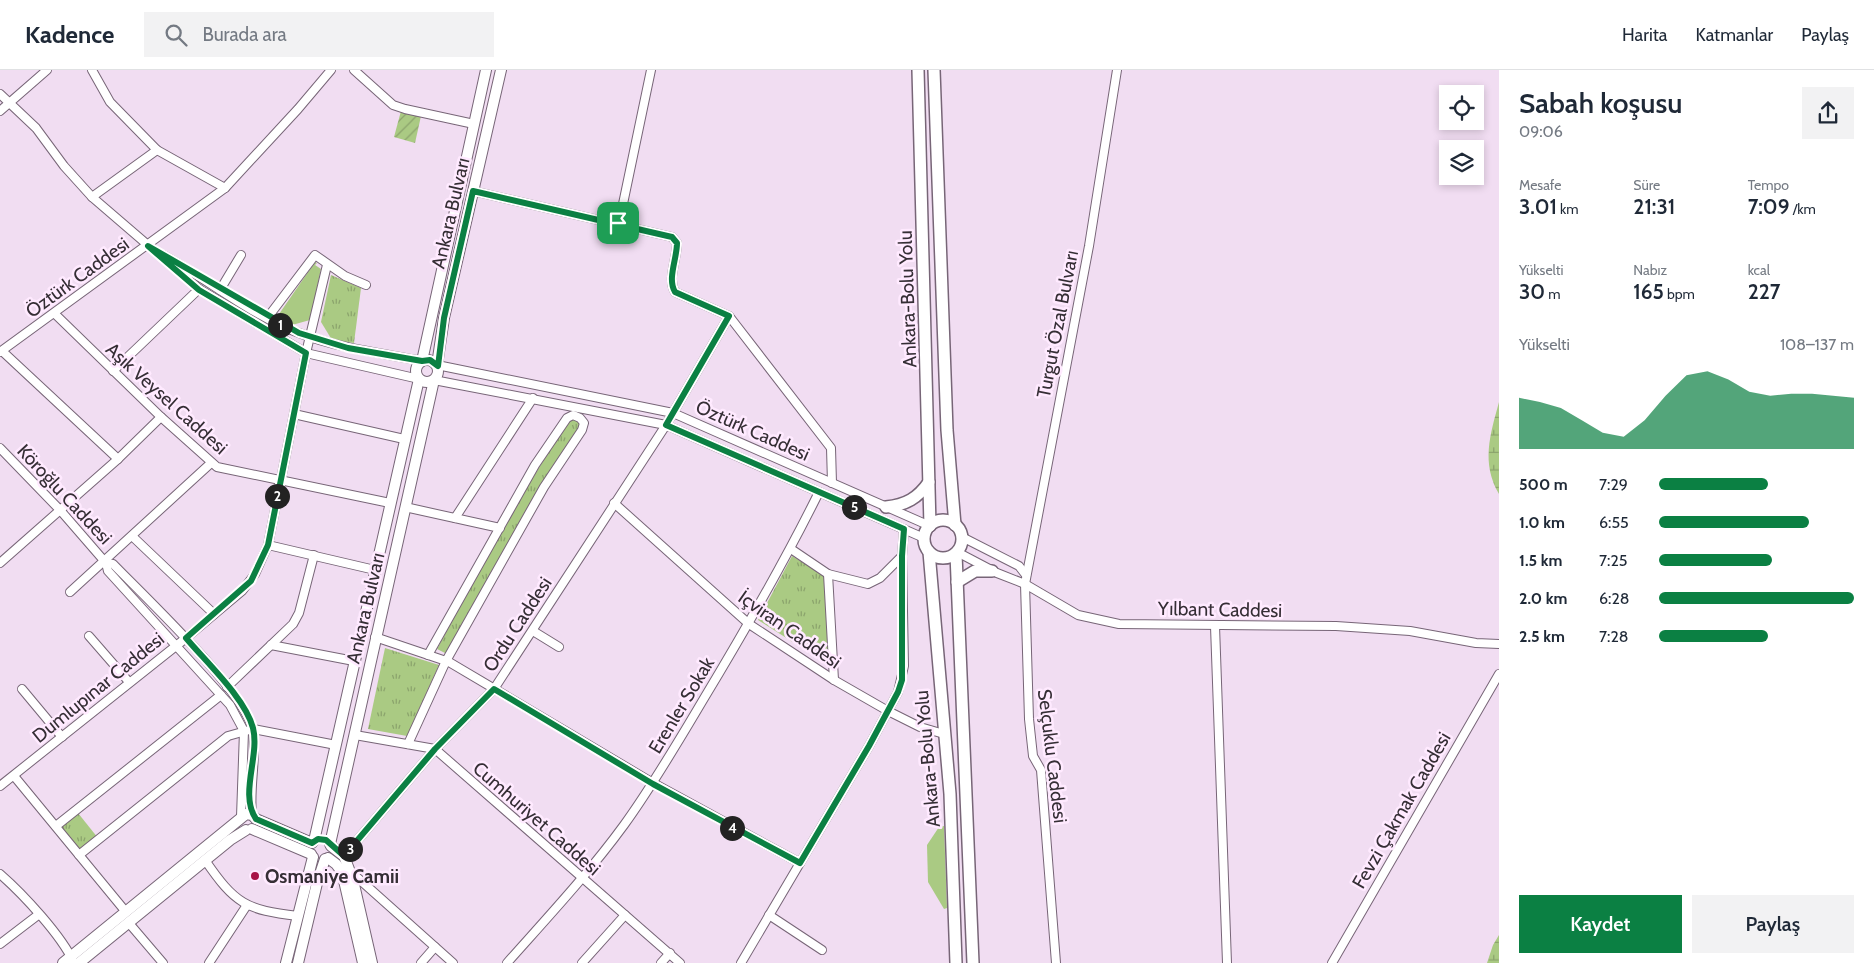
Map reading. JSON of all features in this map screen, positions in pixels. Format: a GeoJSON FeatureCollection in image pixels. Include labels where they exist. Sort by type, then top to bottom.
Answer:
{"type":"FeatureCollection","features":[{"type":"Feature","properties":{"kind":"highway","name":"Ankara-Bolu Yolu"},"geometry":{"type":"LineString","coordinates":[[918,70],[930,526]]}},
{"type":"Feature","properties":{"kind":"highway","name":"Ankara-Bolu Yolu"},"geometry":{"type":"LineString","coordinates":[[934,70],[947,430],[956,525]]}},
{"type":"Feature","properties":{"kind":"highway"},"geometry":{"type":"LineString","coordinates":[[886,506],[899,505],[911,500],[922,493],[930,482]]}},
{"type":"Feature","properties":{"kind":"highway"},"geometry":{"type":"LineString","coordinates":[[943,521],[956,525],[962,537],[961,545],[956,553],[942,558],[929,552],[924,538],[930,526],[943,521]]}},
{"type":"Feature","properties":{"kind":"highway","name":"Ankara-Bolu Yolu"},"geometry":{"type":"LineString","coordinates":[[929,552],[950,794],[956,963]]}},
{"type":"Feature","properties":{"kind":"highway","name":"Ankara-Bolu Yolu"},"geometry":{"type":"LineString","coordinates":[[956,553],[973,963]]}},
{"type":"Feature","properties":{"kind":"highway"},"geometry":{"type":"LineString","coordinates":[[957,582],[975,571],[992,571]]}},
{"type":"Feature","properties":{"kind":"main road","name":"Ankara Bulvarı"},"geometry":{"type":"LineString","coordinates":[[286,963],[312,856],[313,842],[419,379],[416,371],[422,361],[486,70]]}},
{"type":"Feature","properties":{"kind":"main road","name":"Ankara Bulvarı"},"geometry":{"type":"LineString","coordinates":[[298,963],[317,883],[331,852],[330,845],[375,637],[434,380],[438,375],[444,318],[501,70]]}},
{"type":"Feature","properties":{"kind":"main road"},"geometry":{"type":"LineString","coordinates":[[422,361],[430,360],[438,366]]}},
{"type":"Feature","properties":{"kind":"main road"},"geometry":{"type":"LineString","coordinates":[[419,379],[428,382],[434,380]]}},
{"type":"Feature","properties":{"kind":"main road"},"geometry":{"type":"LineString","coordinates":[[72,961],[127,917],[246,814],[313,842],[321,839],[344,856],[350,870],[372,963]]}},
{"type":"Feature","properties":{"kind":"main road"},"geometry":{"type":"LineString","coordinates":[[127,917],[256,825],[254,817]]}},
{"type":"Feature","properties":{"kind":"main road"},"geometry":{"type":"LineString","coordinates":[[241,819],[241,826],[319,860],[327,858],[336,864],[342,872],[363,963]]}},
{"type":"Feature","properties":{"kind":"street"},"geometry":{"type":"LineString","coordinates":[[0,111],[47,70]]}},
{"type":"Feature","properties":{"kind":"street"},"geometry":{"type":"LineString","coordinates":[[92,70],[110,102],[157,150],[225,188]]}},
{"type":"Feature","properties":{"kind":"street"},"geometry":{"type":"LineString","coordinates":[[0,94],[36,128],[64,166],[92,197],[148,246],[225,188],[298,109],[331,70]]}},
{"type":"Feature","properties":{"kind":"street"},"geometry":{"type":"LineString","coordinates":[[354,70],[393,105],[474,124]]}},
{"type":"Feature","properties":{"kind":"street"},"geometry":{"type":"LineString","coordinates":[[618,223],[651,70]]}},
{"type":"Feature","properties":{"kind":"street","name":"Turgut Özal Bulvarı"},"geometry":{"type":"LineString","coordinates":[[1026,579],[1088,246],[1117,70]]}},
{"type":"Feature","properties":{"kind":"street"},"geometry":{"type":"LineString","coordinates":[[92,197],[157,150]]}},
{"type":"Feature","properties":{"kind":"street"},"geometry":{"type":"LineString","coordinates":[[473,191],[672,237],[677,243],[677,255],[671,281],[675,292],[729,316],[831,448],[832,483]]}},
{"type":"Feature","properties":{"kind":"street","name":"Öztürk Caddesi"},"geometry":{"type":"LineString","coordinates":[[148,246],[284,327],[348,348],[422,361]]}},
{"type":"Feature","properties":{"kind":"street","name":"Öztürk Caddesi"},"geometry":{"type":"LineString","coordinates":[[148,246],[199,290],[306,353],[419,379]]}},
{"type":"Feature","properties":{"kind":"street","name":"Öztürk Caddesi"},"geometry":{"type":"LineString","coordinates":[[1,352],[148,246]]}},
{"type":"Feature","properties":{"kind":"street"},"geometry":{"type":"LineString","coordinates":[[220,290],[241,255]]}},
{"type":"Feature","properties":{"kind":"street"},"geometry":{"type":"LineString","coordinates":[[268,317],[316,255],[327,265],[366,285]]}},
{"type":"Feature","properties":{"kind":"street","name":"Dumlupınar Caddesi"},"geometry":{"type":"LineString","coordinates":[[0,786],[186,638],[251,581],[268,545],[306,353],[327,265]]}},
{"type":"Feature","properties":{"kind":"street"},"geometry":{"type":"LineString","coordinates":[[112,371],[199,290]]}},
{"type":"Feature","properties":{"kind":"street","name":"Aşık Veysel Caddesi"},"geometry":{"type":"LineString","coordinates":[[55,314],[160,417],[211,463],[222,469],[390,504]]}},
{"type":"Feature","properties":{"kind":"street","name":"Ordu Caddesi"},"geometry":{"type":"LineString","coordinates":[[344,856],[435,749],[494,689],[666,425],[729,316]]}},
{"type":"Feature","properties":{"kind":"street"},"geometry":{"type":"LineString","coordinates":[[1,352],[118,460]]}},
{"type":"Feature","properties":{"kind":"street","name":"Öztürk Caddesi"},"geometry":{"type":"LineString","coordinates":[[438,366],[672,413],[930,526]]}},
{"type":"Feature","properties":{"kind":"street","name":"Öztürk Caddesi"},"geometry":{"type":"LineString","coordinates":[[434,380],[666,425],[924,538]]}},
{"type":"Feature","properties":{"kind":"street"},"geometry":{"type":"LineString","coordinates":[[454,518],[533,398]]}},
{"type":"Feature","properties":{"kind":"street"},"geometry":{"type":"LineString","coordinates":[[294,414],[404,439]]}},
{"type":"Feature","properties":{"kind":"street"},"geometry":{"type":"LineString","coordinates":[[1,560],[118,460],[160,417]]}},
{"type":"Feature","properties":{"kind":"street"},"geometry":{"type":"LineString","coordinates":[[408,744],[446,661],[539,495],[582,430],[584,423],[578,417],[569,417],[561,425],[428,655]]}},
{"type":"Feature","properties":{"kind":"street","name":"Köroğlu Caddesi"},"geometry":{"type":"LineString","coordinates":[[0,448],[60,510],[105,562],[108,571],[221,695],[236,715],[244,731]]}},
{"type":"Feature","properties":{"kind":"street"},"geometry":{"type":"LineString","coordinates":[[70,592],[211,463]]}},
{"type":"Feature","properties":{"kind":"street","name":"Erenler Sokak"},"geometry":{"type":"LineString","coordinates":[[507,963],[581,879],[624,826],[653,784],[749,624],[791,549],[819,492]]}},
{"type":"Feature","properties":{"kind":"street","name":"İçviran Caddesi"},"geometry":{"type":"LineString","coordinates":[[614,503],[749,624],[834,680],[888,711],[920,727],[944,734]]}},
{"type":"Feature","properties":{"kind":"street"},"geometry":{"type":"LineString","coordinates":[[405,507],[500,528]]}},
{"type":"Feature","properties":{"kind":"street"},"geometry":{"type":"LineString","coordinates":[[741,963],[869,746],[898,692],[904,666],[902,556],[904,529]]}},
{"type":"Feature","properties":{"kind":"street"},"geometry":{"type":"LineString","coordinates":[[132,536],[214,614]]}},
{"type":"Feature","properties":{"kind":"street","name":"Yılbant Caddesi"},"geometry":{"type":"LineString","coordinates":[[962,537],[1020,566],[1026,579]]}},
{"type":"Feature","properties":{"kind":"street"},"geometry":{"type":"LineString","coordinates":[[268,545],[375,570]]}},
{"type":"Feature","properties":{"kind":"street"},"geometry":{"type":"LineString","coordinates":[[791,549],[828,574],[868,584],[880,578],[902,556]]}},
{"type":"Feature","properties":{"kind":"street","name":"Yılbant Caddesi"},"geometry":{"type":"LineString","coordinates":[[956,553],[992,571],[1026,579],[1078,615],[1119,624],[1336,626],[1410,631],[1476,643],[1499,644]]}},
{"type":"Feature","properties":{"kind":"street"},"geometry":{"type":"LineString","coordinates":[[227,687],[293,624],[299,613],[314,555]]}},
{"type":"Feature","properties":{"kind":"street","name":"Köroğlu Caddesi"},"geometry":{"type":"LineString","coordinates":[[105,562],[114,564],[186,638],[227,687],[245,712],[253,729]]}},
{"type":"Feature","properties":{"kind":"street"},"geometry":{"type":"LineString","coordinates":[[828,574],[834,680]]}},
{"type":"Feature","properties":{"kind":"street","name":"Selçuklu Caddesi"},"geometry":{"type":"LineString","coordinates":[[1026,579],[1029,719],[1033,756],[1042,770],[1056,963]]}},
{"type":"Feature","properties":{"kind":"street"},"geometry":{"type":"LineString","coordinates":[[1214,626],[1227,963]]}},
{"type":"Feature","properties":{"kind":"street"},"geometry":{"type":"LineString","coordinates":[[533,631],[558,647]]}},
{"type":"Feature","properties":{"kind":"street"},"geometry":{"type":"LineString","coordinates":[[89,636],[129,682]]}},
{"type":"Feature","properties":{"kind":"street"},"geometry":{"type":"LineString","coordinates":[[375,637],[446,661],[653,784],[800,863]]}},
{"type":"Feature","properties":{"kind":"street"},"geometry":{"type":"LineString","coordinates":[[271,645],[354,661]]}},
{"type":"Feature","properties":{"kind":"street","name":"Fevzi Çakmak Caddesi"},"geometry":{"type":"LineString","coordinates":[[1332,963],[1499,674]]}},
{"type":"Feature","properties":{"kind":"street"},"geometry":{"type":"LineString","coordinates":[[22,689],[62,736]]}},
{"type":"Feature","properties":{"kind":"street"},"geometry":{"type":"LineString","coordinates":[[56,826],[221,695]]}},
{"type":"Feature","properties":{"kind":"street"},"geometry":{"type":"LineString","coordinates":[[253,729],[250,791],[254,817]]}},
{"type":"Feature","properties":{"kind":"street"},"geometry":{"type":"LineString","coordinates":[[79,855],[228,736],[253,729],[336,745]]}},
{"type":"Feature","properties":{"kind":"street"},"geometry":{"type":"LineString","coordinates":[[241,819],[244,731]]}},
{"type":"Feature","properties":{"kind":"street"},"geometry":{"type":"LineString","coordinates":[[355,735],[435,749]]}},
{"type":"Feature","properties":{"kind":"street","name":"Cumhuriyet Caddesi"},"geometry":{"type":"LineString","coordinates":[[435,749],[581,879],[680,963]]}},
{"type":"Feature","properties":{"kind":"street"},"geometry":{"type":"LineString","coordinates":[[14,776],[56,826],[163,963]]}},
{"type":"Feature","properties":{"kind":"street"},"geometry":{"type":"LineString","coordinates":[[205,860],[230,892],[247,906],[262,911],[298,916]]}},
{"type":"Feature","properties":{"kind":"street"},"geometry":{"type":"LineString","coordinates":[[350,870],[453,963]]}},
{"type":"Feature","properties":{"kind":"street"},"geometry":{"type":"LineString","coordinates":[[1,876],[38,915],[72,961]]}},
{"type":"Feature","properties":{"kind":"street"},"geometry":{"type":"LineString","coordinates":[[209,963],[247,906]]}},
{"type":"Feature","properties":{"kind":"street"},"geometry":{"type":"LineString","coordinates":[[0,944],[38,915]]}},
{"type":"Feature","properties":{"kind":"street"},"geometry":{"type":"LineString","coordinates":[[582,963],[625,915]]}},
{"type":"Feature","properties":{"kind":"street"},"geometry":{"type":"LineString","coordinates":[[769,915],[822,950]]}},
{"type":"Feature","properties":{"kind":"street"},"geometry":{"type":"LineString","coordinates":[[421,963],[435,947]]}},
{"type":"Feature","properties":{"kind":"street"},"geometry":{"type":"LineString","coordinates":[[661,963],[670,953]]}},
{"type":"Feature","properties":{"kind":"green space"},"geometry":{"type":"Polygon","coordinates":[[[401,111],[421,116],[415,143],[394,137],[401,111]]]}},
{"type":"Feature","properties":{"kind":"green space"},"geometry":{"type":"Polygon","coordinates":[[[315,262],[317,263],[315,265],[321,269],[310,320],[292,325],[277,317],[315,262]]]}},
{"type":"Feature","properties":{"kind":"green space"},"geometry":{"type":"Polygon","coordinates":[[[331,275],[361,288],[354,343],[332,340],[321,322],[331,275]]]}},
{"type":"Feature","properties":{"kind":"green space"},"geometry":{"type":"Polygon","coordinates":[[[1499,402],[1499,494],[1490,471],[1489,449],[1490,437],[1499,402]]]}},
{"type":"Feature","properties":{"kind":"green space"},"geometry":{"type":"Polygon","coordinates":[[[574,418],[579,422],[579,431],[447,654],[437,649],[498,535],[568,420],[574,418]]]}},
{"type":"Feature","properties":{"kind":"green space"},"geometry":{"type":"Polygon","coordinates":[[[792,556],[824,575],[826,580],[829,665],[758,620],[792,556]]]}},
{"type":"Feature","properties":{"kind":"green space"},"geometry":{"type":"Polygon","coordinates":[[[385,648],[439,665],[407,736],[368,729],[385,648]]]}},
{"type":"Feature","properties":{"kind":"green space"},"geometry":{"type":"Polygon","coordinates":[[[78,813],[98,838],[80,852],[60,827],[78,813]]]}},
{"type":"Feature","properties":{"kind":"green space"},"geometry":{"type":"Polygon","coordinates":[[[944,826],[947,908],[944,909],[928,882],[927,845],[939,827],[944,826]]]}},
{"type":"Feature","properties":{"kind":"green space"},"geometry":{"type":"Polygon","coordinates":[[[1499,935],[1499,963],[1487,963],[1493,945],[1499,935]]]}},
{"type":"Feature","properties":{"kind":"place","name":"Osmaniye Camii"},"geometry":{"type":"Point","coordinates":[255,876]}},
{"type":"Feature","properties":{"kind":"route"},"geometry":{"type":"LineString","coordinates":[[473,191],[618,223],[672,237],[677,243],[677,255],[671,281],[675,292],[729,316],[666,425],[904,529],[902,556],[904,666],[902,680],[898,692],[869,746],[800,863],[653,784],[494,689],[435,749],[344,856],[326,840],[318,839],[312,843],[256,819],[252,815],[250,798],[253,741],[251,723],[237,700],[186,638],[242,591],[251,581],[268,545],[306,353],[199,290],[148,246],[284,327],[348,348],[422,361],[430,360],[438,366],[444,318],[473,191]]}}]}
